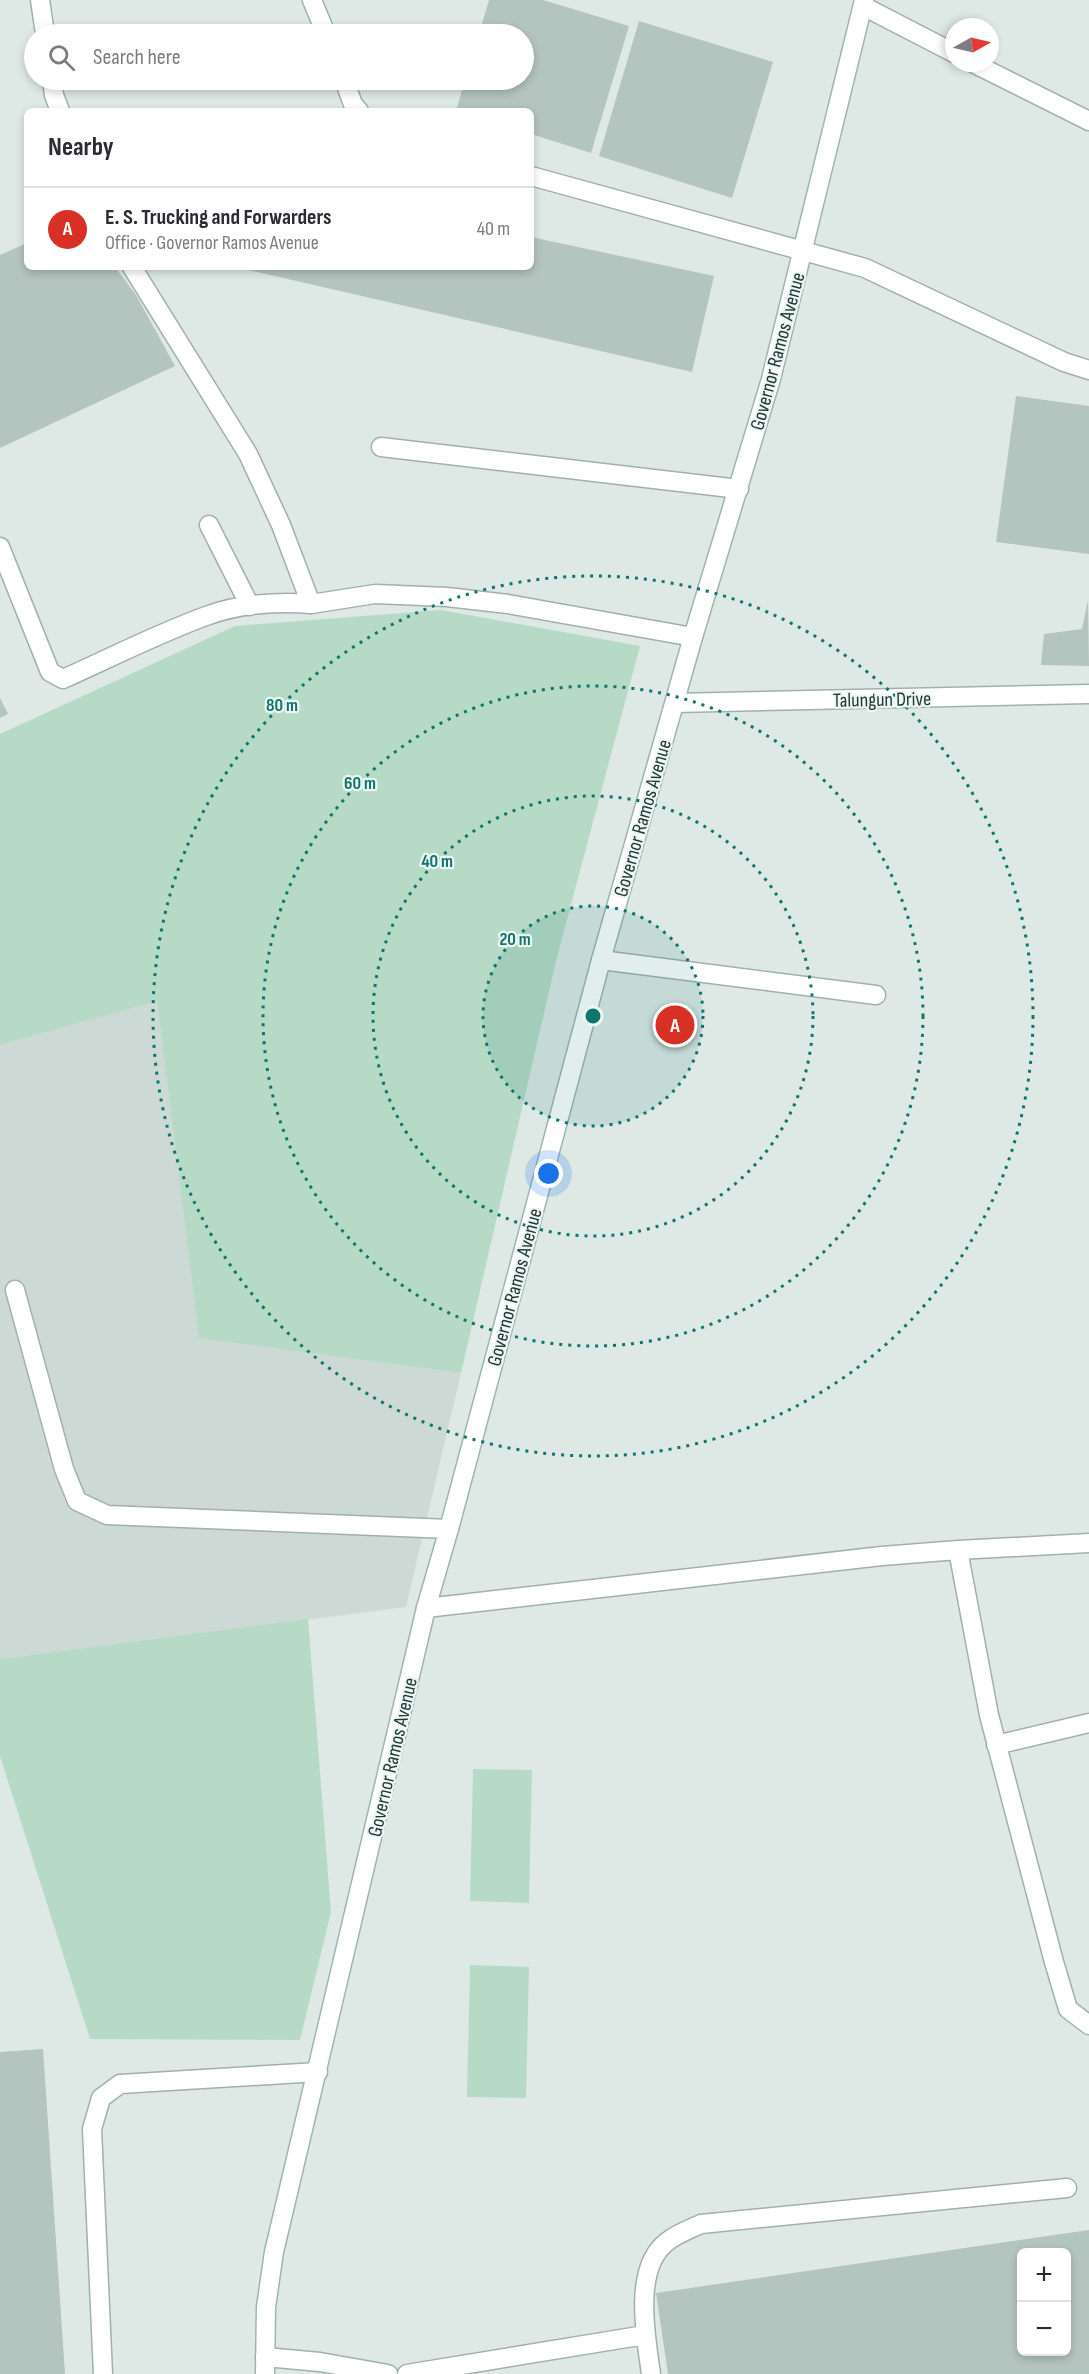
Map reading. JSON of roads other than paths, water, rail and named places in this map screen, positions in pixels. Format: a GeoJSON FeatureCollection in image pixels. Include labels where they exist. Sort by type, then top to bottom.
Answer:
{"type":"FeatureCollection","features":[{"type":"Feature","properties":{"kind":"street"},"geometry":{"type":"LineString","coordinates":[[40,0],[44,24]]}},
{"type":"Feature","properties":{"kind":"street"},"geometry":{"type":"LineString","coordinates":[[312,0],[322,24]]}},
{"type":"Feature","properties":{"kind":"street"},"geometry":{"type":"LineString","coordinates":[[863,3],[945,48]]}},
{"type":"Feature","properties":{"kind":"street","name":"Governor Ramos Avenue"},"geometry":{"type":"LineString","coordinates":[[265,2366],[266,2307],[274,2252],[426,1608],[449,1530],[601,960],[693,637],[771,379],[863,3]]}},
{"type":"Feature","properties":{"kind":"street"},"geometry":{"type":"LineString","coordinates":[[991,72],[1089,122]]}},
{"type":"Feature","properties":{"kind":"street"},"geometry":{"type":"LineString","coordinates":[[53,90],[59,108]]}},
{"type":"Feature","properties":{"kind":"street"},"geometry":{"type":"LineString","coordinates":[[348,90],[356,108]]}},
{"type":"Feature","properties":{"kind":"street"},"geometry":{"type":"LineString","coordinates":[[534,177],[865,268],[1064,362],[1089,370]]}},
{"type":"Feature","properties":{"kind":"street"},"geometry":{"type":"LineString","coordinates":[[134,270],[248,454],[281,525],[311,604]]}},
{"type":"Feature","properties":{"kind":"street"},"geometry":{"type":"LineString","coordinates":[[381,447],[739,489]]}},
{"type":"Feature","properties":{"kind":"street"},"geometry":{"type":"LineString","coordinates":[[209,525],[250,606]]}},
{"type":"Feature","properties":{"kind":"street"},"geometry":{"type":"LineString","coordinates":[[0,547],[50,672],[63,679],[208,615],[250,606],[288,602],[311,604],[375,594],[447,597],[508,604],[693,637]]}},
{"type":"Feature","properties":{"kind":"street","name":"Talungun Drive"},"geometry":{"type":"LineString","coordinates":[[675,703],[1089,694]]}},
{"type":"Feature","properties":{"kind":"street"},"geometry":{"type":"LineString","coordinates":[[601,960],[876,995]]}},
{"type":"Feature","properties":{"kind":"street"},"geometry":{"type":"LineString","coordinates":[[15,1290],[64,1469],[77,1501],[107,1515],[449,1530]]}},
{"type":"Feature","properties":{"kind":"street"},"geometry":{"type":"LineString","coordinates":[[426,1608],[870,1557],[1089,1544]]}},
{"type":"Feature","properties":{"kind":"street"},"geometry":{"type":"LineString","coordinates":[[958,1550],[996,1745],[1068,2009],[1089,2025]]}},
{"type":"Feature","properties":{"kind":"street"},"geometry":{"type":"LineString","coordinates":[[996,1745],[1089,1723]]}},
{"type":"Feature","properties":{"kind":"street"},"geometry":{"type":"LineString","coordinates":[[104,2374],[92,2129],[101,2098],[120,2084],[318,2072]]}},
{"type":"Feature","properties":{"kind":"street"},"geometry":{"type":"LineString","coordinates":[[651,2374],[645,2335],[644,2295],[653,2260],[667,2241],[701,2224],[1066,2188]]}},
{"type":"Feature","properties":{"kind":"street"},"geometry":{"type":"LineString","coordinates":[[407,2374],[645,2335]]}},
{"type":"Feature","properties":{"kind":"street"},"geometry":{"type":"LineString","coordinates":[[265,2366],[320,2362],[388,2374]]}},
{"type":"Feature","properties":{"kind":"place","name":"E. S. Trucking and Forwarders"},"geometry":{"type":"Point","coordinates":[675,1025]}}]}
